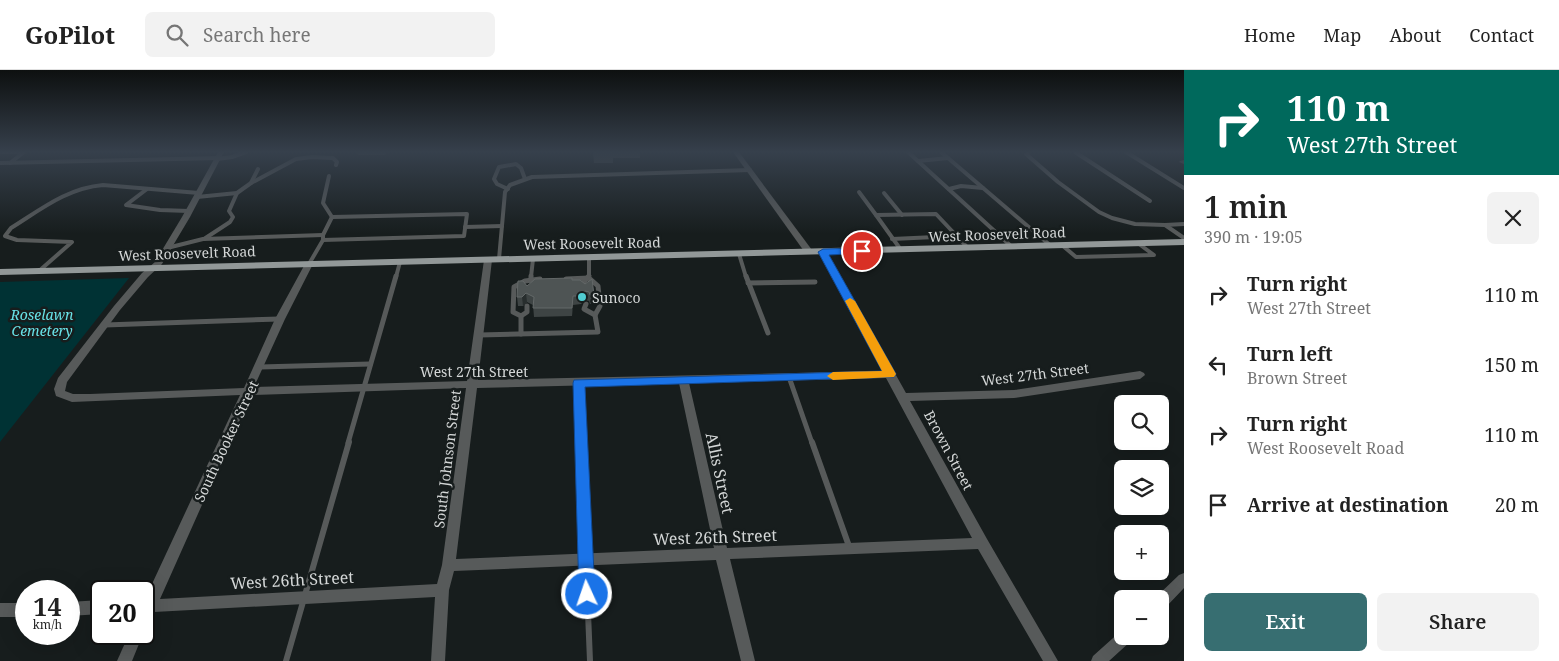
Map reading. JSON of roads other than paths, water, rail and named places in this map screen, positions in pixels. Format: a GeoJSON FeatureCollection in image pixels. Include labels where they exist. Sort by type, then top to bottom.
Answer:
{"type":"FeatureCollection","features":[{"type":"Feature","properties":{"kind":"main road","name":"West Roosevelt Road"},"geometry":{"type":"LineString","coordinates":[[0,272],[1184,242]]}},
{"type":"Feature","properties":{"kind":"street"},"geometry":{"type":"LineString","coordinates":[[105,324],[145,275],[158,264],[206,180]]}},
{"type":"Feature","properties":{"kind":"street"},"geometry":{"type":"LineString","coordinates":[[757,180],[808,252]]}},
{"type":"Feature","properties":{"kind":"street","name":"Brown Street"},"geometry":{"type":"LineString","coordinates":[[823,252],[982,543],[1051,661]]}},
{"type":"Feature","properties":{"kind":"street","name":"South Johnson Street"},"geometry":{"type":"LineString","coordinates":[[438,661],[442,590],[449,566],[479,335],[494,260]]}},
{"type":"Feature","properties":{"kind":"street","name":"South Booker Street"},"geometry":{"type":"LineString","coordinates":[[155,591],[260,367],[280,319],[309,264]]}},
{"type":"Feature","properties":{"kind":"street","name":"West 27th Street"},"geometry":{"type":"LineString","coordinates":[[105,324],[62,380],[59,389],[60,393],[72,398],[90,398],[364,386],[578,383],[890,374]]}},
{"type":"Feature","properties":{"kind":"street","name":"West 27th Street"},"geometry":{"type":"LineString","coordinates":[[903,396],[1014,394],[1140,375]]}},
{"type":"Feature","properties":{"kind":"street","name":"Allis Street"},"geometry":{"type":"LineString","coordinates":[[683,380],[713,520],[748,661]]}},
{"type":"Feature","properties":{"kind":"street","name":"West 26th Street"},"geometry":{"type":"LineString","coordinates":[[449,566],[982,543]]}},
{"type":"Feature","properties":{"kind":"street"},"geometry":{"type":"LineString","coordinates":[[1169,594],[1184,579]]}},
{"type":"Feature","properties":{"kind":"street","name":"West 26th Street"},"geometry":{"type":"LineString","coordinates":[[155,609],[442,590]]}},
{"type":"Feature","properties":{"kind":"street"},"geometry":{"type":"LineString","coordinates":[[0,610],[15,610]]}},
{"type":"Feature","properties":{"kind":"street"},"geometry":{"type":"LineString","coordinates":[[124,661],[131,645]]}},
{"type":"Feature","properties":{"kind":"street"},"geometry":{"type":"LineString","coordinates":[[1098,661],[1116,645]]}},
{"type":"Feature","properties":{"kind":"lane"},"geometry":{"type":"LineString","coordinates":[[203,239],[230,222],[233,217],[229,211],[237,193],[257,180]]}},
{"type":"Feature","properties":{"kind":"lane"},"geometry":{"type":"LineString","coordinates":[[167,248],[203,239],[464,236],[468,214],[332,217],[322,206],[328,180]]}},
{"type":"Feature","properties":{"kind":"lane"},"geometry":{"type":"LineString","coordinates":[[494,180],[497,184],[508,189]]}},
{"type":"Feature","properties":{"kind":"lane"},"geometry":{"type":"LineString","coordinates":[[494,260],[502,226],[505,192],[510,185],[522,180]]}},
{"type":"Feature","properties":{"kind":"lane"},"geometry":{"type":"LineString","coordinates":[[938,180],[1012,247]]}},
{"type":"Feature","properties":{"kind":"lane"},"geometry":{"type":"LineString","coordinates":[[973,180],[1051,246]]}},
{"type":"Feature","properties":{"kind":"lane"},"geometry":{"type":"LineString","coordinates":[[1055,180],[1099,212],[1112,218],[1135,224],[1184,224]]}},
{"type":"Feature","properties":{"kind":"lane"},"geometry":{"type":"LineString","coordinates":[[1117,180],[1150,201]]}},
{"type":"Feature","properties":{"kind":"lane"},"geometry":{"type":"LineString","coordinates":[[1170,180],[1184,188]]}},
{"type":"Feature","properties":{"kind":"lane"},"geometry":{"type":"LineString","coordinates":[[38,271],[72,242],[17,240],[5,236],[11,228],[72,192],[87,186],[112,184],[198,195],[237,193]]}},
{"type":"Feature","properties":{"kind":"lane"},"geometry":{"type":"LineString","coordinates":[[949,190],[961,186],[983,188]]}},
{"type":"Feature","properties":{"kind":"lane"},"geometry":{"type":"LineString","coordinates":[[147,189],[126,205],[160,210],[189,211]]}},
{"type":"Feature","properties":{"kind":"lane"},"geometry":{"type":"LineString","coordinates":[[859,192],[900,250]]}},
{"type":"Feature","properties":{"kind":"lane"},"geometry":{"type":"LineString","coordinates":[[884,193],[902,215]]}},
{"type":"Feature","properties":{"kind":"lane"},"geometry":{"type":"LineString","coordinates":[[876,215],[936,214],[968,248]]}},
{"type":"Feature","properties":{"kind":"lane"},"geometry":{"type":"LineString","coordinates":[[309,264],[332,217]]}},
{"type":"Feature","properties":{"kind":"lane"},"geometry":{"type":"LineString","coordinates":[[1165,225],[1184,238]]}},
{"type":"Feature","properties":{"kind":"lane"},"geometry":{"type":"LineString","coordinates":[[465,226],[502,226]]}},
{"type":"Feature","properties":{"kind":"lane"},"geometry":{"type":"LineString","coordinates":[[892,238],[957,236]]}},
{"type":"Feature","properties":{"kind":"lane"},"geometry":{"type":"LineString","coordinates":[[1063,246],[1076,257],[1154,255],[1139,244]]}},
{"type":"Feature","properties":{"kind":"lane"},"geometry":{"type":"LineString","coordinates":[[739,254],[748,283],[768,332]]}},
{"type":"Feature","properties":{"kind":"lane"},"geometry":{"type":"LineString","coordinates":[[582,287],[589,278],[589,257]]}},
{"type":"Feature","properties":{"kind":"lane"},"geometry":{"type":"LineString","coordinates":[[531,280],[533,259]]}},
{"type":"Feature","properties":{"kind":"lane"},"geometry":{"type":"LineString","coordinates":[[286,661],[400,262]]}},
{"type":"Feature","properties":{"kind":"lane"},"geometry":{"type":"LineString","coordinates":[[560,279],[589,278],[598,286],[600,306],[595,315]]}},
{"type":"Feature","properties":{"kind":"lane"},"geometry":{"type":"LineString","coordinates":[[521,316],[513,312],[514,287],[525,281],[551,279]]}},
{"type":"Feature","properties":{"kind":"lane"},"geometry":{"type":"LineString","coordinates":[[525,281],[528,287]]}},
{"type":"Feature","properties":{"kind":"lane"},"geometry":{"type":"LineString","coordinates":[[748,283],[815,282]]}},
{"type":"Feature","properties":{"kind":"lane"},"geometry":{"type":"LineString","coordinates":[[479,335],[598,332],[595,315],[580,304]]}},
{"type":"Feature","properties":{"kind":"lane"},"geometry":{"type":"LineString","coordinates":[[521,316],[527,312],[527,306]]}},
{"type":"Feature","properties":{"kind":"lane"},"geometry":{"type":"LineString","coordinates":[[521,316],[521,334]]}},
{"type":"Feature","properties":{"kind":"lane"},"geometry":{"type":"LineString","coordinates":[[105,324],[280,319]]}},
{"type":"Feature","properties":{"kind":"lane"},"geometry":{"type":"LineString","coordinates":[[260,367],[370,364]]}},
{"type":"Feature","properties":{"kind":"lane"},"geometry":{"type":"LineString","coordinates":[[789,377],[850,549]]}},
{"type":"Feature","properties":{"kind":"lane"},"geometry":{"type":"LineString","coordinates":[[578,383],[590,661]]}},
{"type":"Feature","properties":{"kind":"place","name":"Sunoco"},"geometry":{"type":"Point","coordinates":[582,297]}},
{"type":"Feature","properties":{"kind":"park label","name":"Roselawn Cemetery"},"geometry":{"type":"Point","coordinates":[42,322]}}]}
